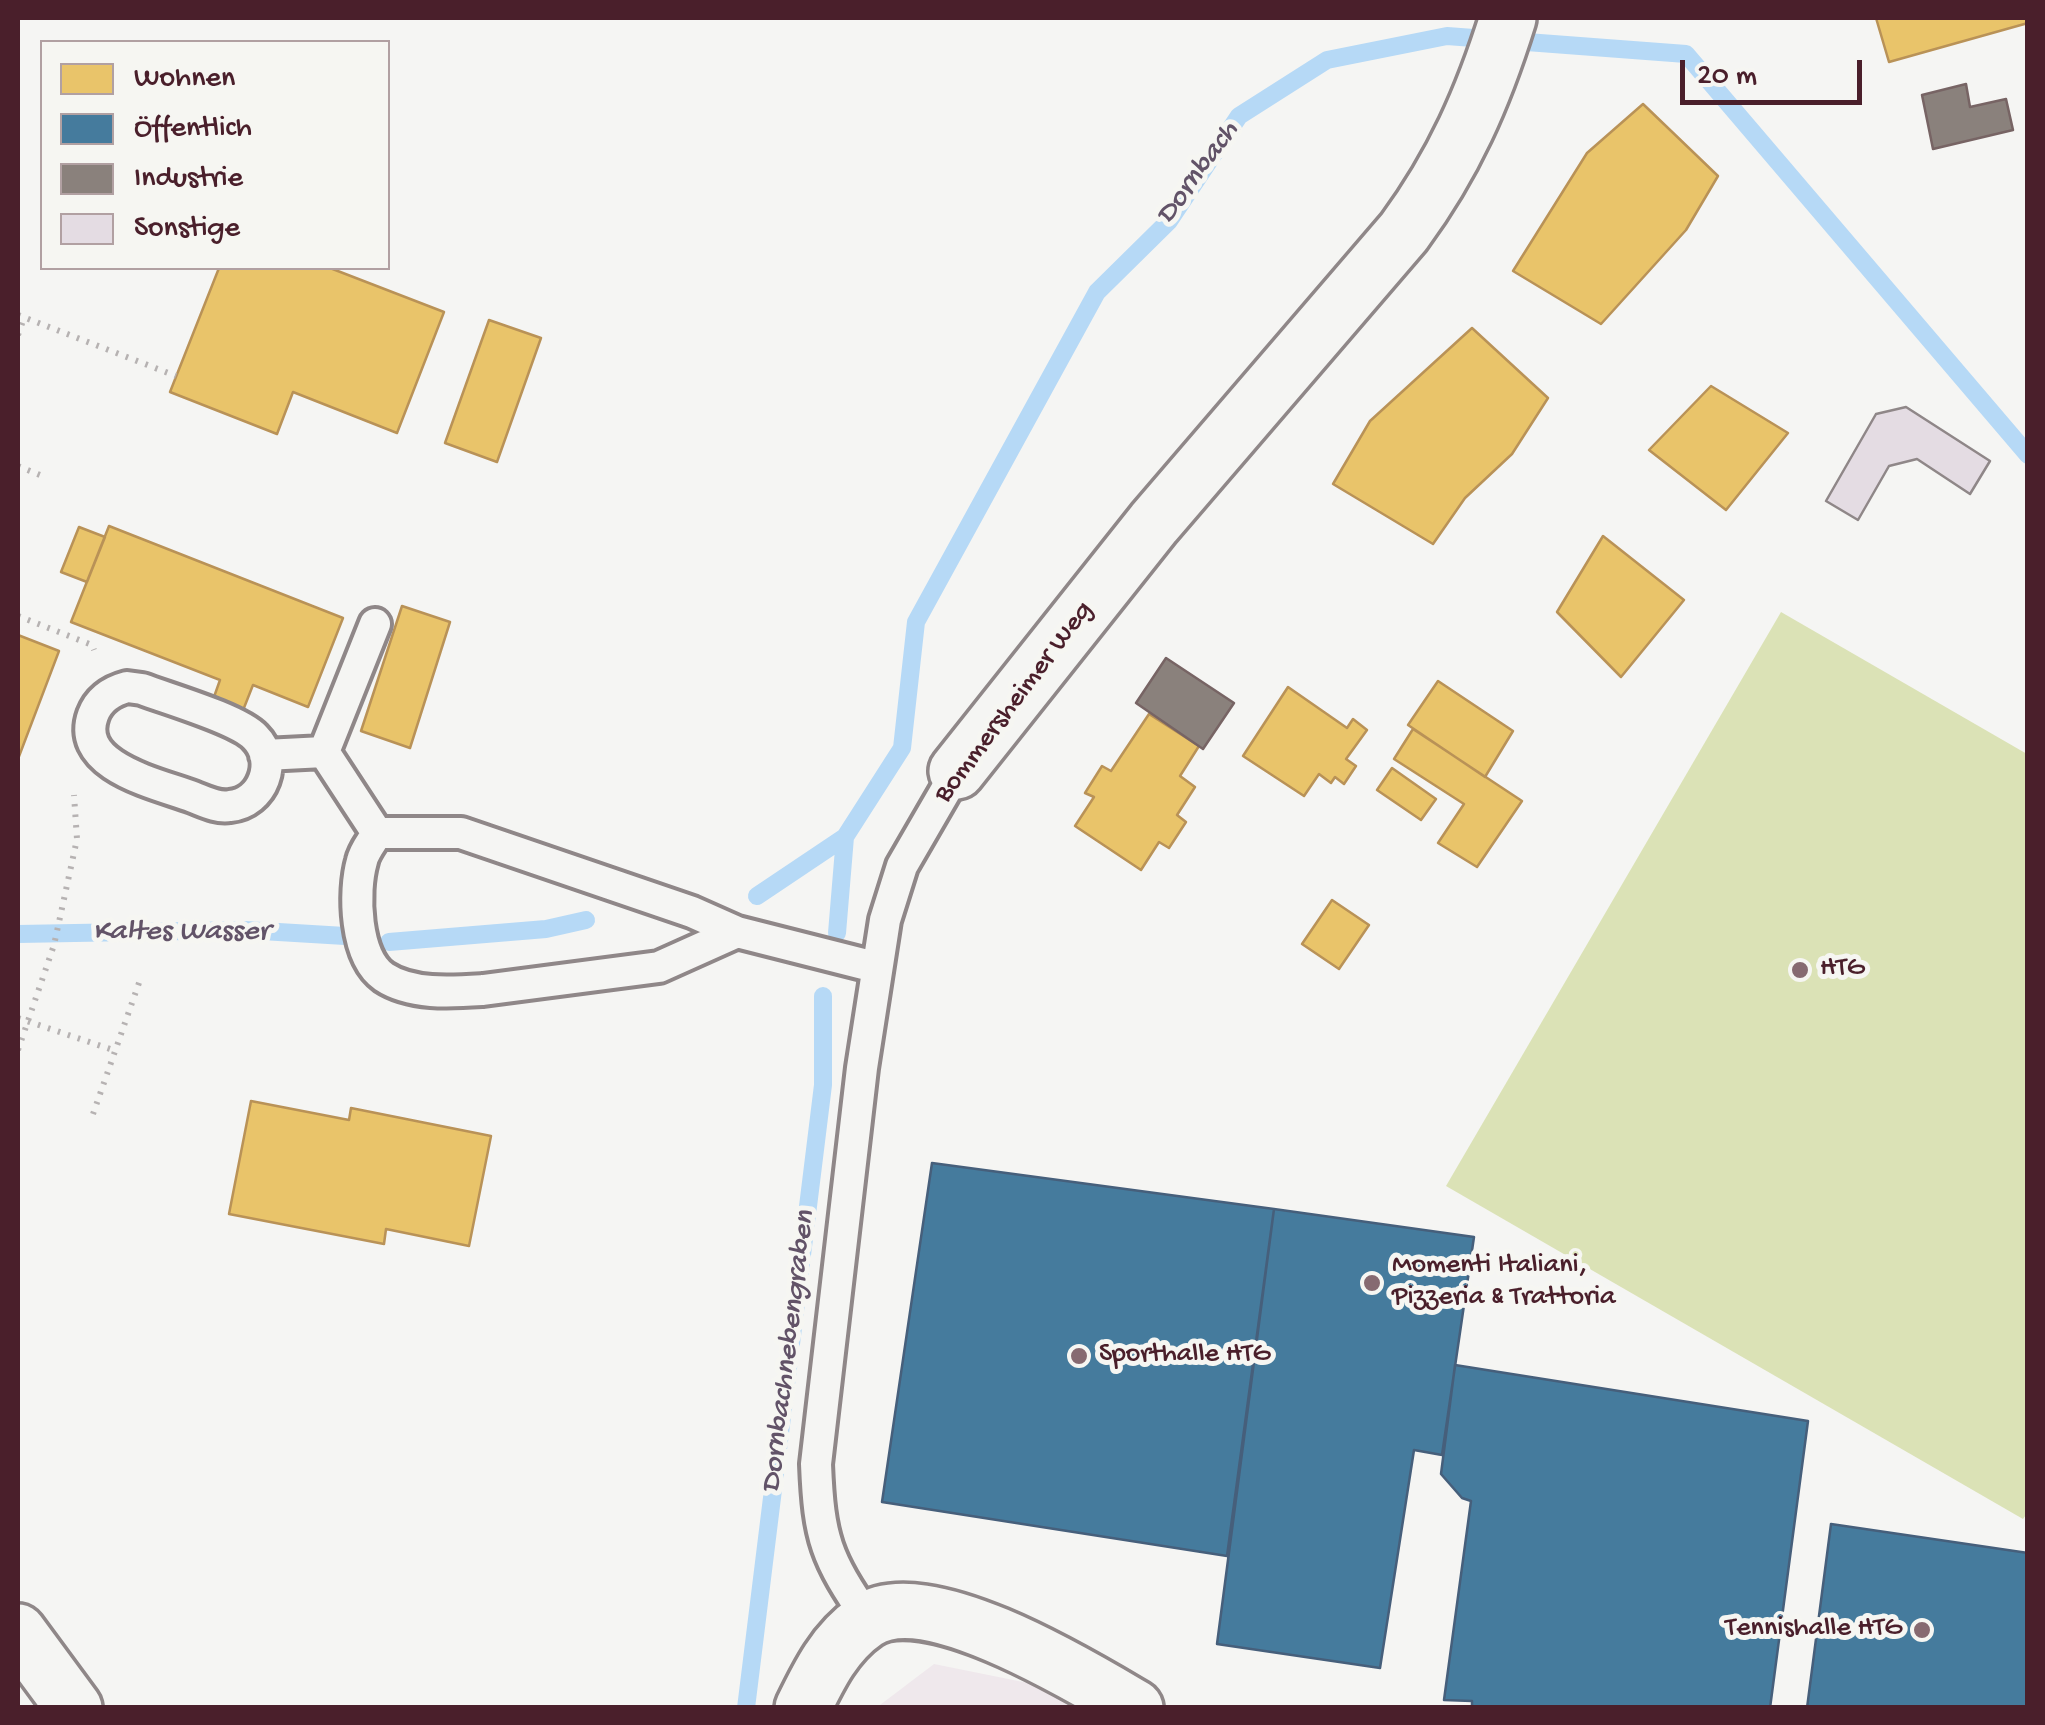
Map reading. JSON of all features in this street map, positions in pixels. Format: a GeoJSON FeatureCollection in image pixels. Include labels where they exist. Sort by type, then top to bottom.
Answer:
{"type":"FeatureCollection","features":[{"type":"Feature","properties":{"kind":"street","name":"Bommersheimer Weg"},"geometry":{"type":"LineString","coordinates":[[957,771],[1154,523],[1415,218],[1456,154],[1502,35]]}},
{"type":"Feature","properties":{"kind":"street"},"geometry":{"type":"LineString","coordinates":[[804,1708],[837,1647],[868,1619],[896,1613],[924,1615],[992,1631],[1135,1708]]}},
{"type":"Feature","properties":{"kind":"street"},"geometry":{"type":"LineString","coordinates":[[18,1632],[74,1708]]}},
{"type":"Feature","properties":{"kind":"lane"},"geometry":{"type":"LineString","coordinates":[[324,752],[375,624]]}},
{"type":"Feature","properties":{"kind":"lane"},"geometry":{"type":"LineString","coordinates":[[142,689],[242,728],[260,742],[266,777],[246,802],[215,806],[103,760],[92,742],[90,728],[101,700],[113,692],[142,689]]}},
{"type":"Feature","properties":{"kind":"lane"},"geometry":{"type":"LineString","coordinates":[[265,755],[324,752]]}},
{"type":"Feature","properties":{"kind":"lane"},"geometry":{"type":"LineString","coordinates":[[324,752],[376,833]]}},
{"type":"Feature","properties":{"kind":"lane","name":"Bommersheimer Weg"},"geometry":{"type":"LineString","coordinates":[[868,1619],[824,1547],[816,1464],[875,967],[884,920],[902,866],[957,771]]}},
{"type":"Feature","properties":{"kind":"lane"},"geometry":{"type":"LineString","coordinates":[[376,833],[461,834],[692,912],[737,932],[875,967]]}},
{"type":"Feature","properties":{"kind":"lane"},"geometry":{"type":"LineString","coordinates":[[376,833],[362,860],[358,913],[363,951],[382,976],[406,987],[483,990],[659,966],[737,932]]}},
{"type":"Feature","properties":{"kind":"path"},"geometry":{"type":"LineString","coordinates":[[18,335],[21,316],[176,376]]}},
{"type":"Feature","properties":{"kind":"path"},"geometry":{"type":"LineString","coordinates":[[18,466],[45,477]]}},
{"type":"Feature","properties":{"kind":"path"},"geometry":{"type":"LineString","coordinates":[[18,616],[92,645],[113,692]]}},
{"type":"Feature","properties":{"kind":"path"},"geometry":{"type":"LineString","coordinates":[[18,1050],[54,945],[77,840],[72,770],[92,742]]}},
{"type":"Feature","properties":{"kind":"path"},"geometry":{"type":"LineString","coordinates":[[93,1114],[140,980]]}},
{"type":"Feature","properties":{"kind":"path"},"geometry":{"type":"LineString","coordinates":[[18,1018],[116,1051]]}},
{"type":"Feature","properties":{"kind":"shaded area"},"geometry":{"type":"Polygon","coordinates":[[[934,1664],[1043,1686],[1077,1707],[876,1708],[934,1664]]]}},
{"type":"Feature","properties":{"kind":"green space","name":"HTG"},"geometry":{"type":"Polygon","coordinates":[[[1781,612],[2027,754],[2028,1512],[2023,1519],[1446,1186],[1781,612]]]}},
{"type":"Feature","properties":{"kind":"building: Wohnen"},"geometry":{"type":"Polygon","coordinates":[[[1876,18],[2028,18],[2028,23],[1889,62],[1876,18]]]}},
{"type":"Feature","properties":{"kind":"building: Wohnen"},"geometry":{"type":"Polygon","coordinates":[[[1643,104],[1718,176],[1686,230],[1601,324],[1513,271],[1587,153],[1643,104]]]}},
{"type":"Feature","properties":{"kind":"building: Wohnen"},"geometry":{"type":"Polygon","coordinates":[[[218,270],[335,270],[444,312],[397,433],[293,392],[277,434],[170,392],[218,270]]]}},
{"type":"Feature","properties":{"kind":"building: Wohnen"},"geometry":{"type":"Polygon","coordinates":[[[489,320],[541,338],[497,462],[445,443],[489,320]]]}},
{"type":"Feature","properties":{"kind":"building: Wohnen"},"geometry":{"type":"Polygon","coordinates":[[[1472,328],[1548,398],[1512,454],[1465,498],[1433,544],[1333,484],[1370,421],[1472,328]]]}},
{"type":"Feature","properties":{"kind":"building: Wohnen"},"geometry":{"type":"Polygon","coordinates":[[[1711,386],[1788,433],[1726,510],[1649,450],[1711,386]]]}},
{"type":"Feature","properties":{"kind":"building: Wohnen"},"geometry":{"type":"Polygon","coordinates":[[[109,526],[343,618],[308,707],[253,685],[238,723],[209,711],[220,680],[71,622],[109,526]]]}},
{"type":"Feature","properties":{"kind":"building: Wohnen"},"geometry":{"type":"Polygon","coordinates":[[[79,527],[105,537],[87,582],[61,572],[79,527]]]}},
{"type":"Feature","properties":{"kind":"building: Wohnen"},"geometry":{"type":"Polygon","coordinates":[[[1603,536],[1684,600],[1621,677],[1557,612],[1603,536]]]}},
{"type":"Feature","properties":{"kind":"building: Wohnen"},"geometry":{"type":"Polygon","coordinates":[[[402,606],[450,622],[410,748],[361,731],[402,606]]]}},
{"type":"Feature","properties":{"kind":"building: Wohnen"},"geometry":{"type":"Polygon","coordinates":[[[18,635],[59,651],[18,759],[18,635]]]}},
{"type":"Feature","properties":{"kind":"building: Wohnen"},"geometry":{"type":"Polygon","coordinates":[[[1438,681],[1513,731],[1485,777],[1408,725],[1438,681]]]}},
{"type":"Feature","properties":{"kind":"building: Wohnen"},"geometry":{"type":"Polygon","coordinates":[[[1288,687],[1347,728],[1353,719],[1367,730],[1346,759],[1356,766],[1344,784],[1335,777],[1331,783],[1319,774],[1304,796],[1243,756],[1288,687]]]}},
{"type":"Feature","properties":{"kind":"building: Wohnen"},"geometry":{"type":"Polygon","coordinates":[[[1149,714],[1199,746],[1180,776],[1195,787],[1177,815],[1186,822],[1169,848],[1159,842],[1141,870],[1075,826],[1094,797],[1085,793],[1102,766],[1111,771],[1149,714]]]}},
{"type":"Feature","properties":{"kind":"building: Wohnen"},"geometry":{"type":"Polygon","coordinates":[[[1413,729],[1522,801],[1477,867],[1438,843],[1464,804],[1394,759],[1413,729]]]}},
{"type":"Feature","properties":{"kind":"building: Wohnen"},"geometry":{"type":"Polygon","coordinates":[[[1392,768],[1436,799],[1421,820],[1377,790],[1392,768]]]}},
{"type":"Feature","properties":{"kind":"building: Wohnen"},"geometry":{"type":"Polygon","coordinates":[[[1332,900],[1369,925],[1339,969],[1302,944],[1332,900]]]}},
{"type":"Feature","properties":{"kind":"building: Wohnen"},"geometry":{"type":"Polygon","coordinates":[[[251,1101],[349,1120],[351,1108],[491,1136],[469,1246],[386,1229],[384,1244],[229,1214],[251,1101]]]}},
{"type":"Feature","properties":{"kind":"building: Öffentlich","name":"Sporthalle HTG"},"geometry":{"type":"Polygon","coordinates":[[[932,1163],[1274,1209],[1227,1556],[882,1502],[932,1163]]]}},
{"type":"Feature","properties":{"kind":"building: Öffentlich","name":"Sporthalle HTG"},"geometry":{"type":"Polygon","coordinates":[[[1274,1209],[1474,1237],[1442,1455],[1414,1450],[1380,1668],[1217,1644],[1274,1209]]]}},
{"type":"Feature","properties":{"kind":"building: Öffentlich"},"geometry":{"type":"Polygon","coordinates":[[[1455,1365],[1808,1421],[1770,1708],[1472,1708],[1472,1701],[1444,1700],[1471,1501],[1462,1498],[1441,1474],[1455,1365]]]}},
{"type":"Feature","properties":{"kind":"building: Öffentlich","name":"Tennishalle HTG"},"geometry":{"type":"Polygon","coordinates":[[[1831,1524],[2028,1553],[2028,1708],[1807,1708],[1831,1524]]]}},
{"type":"Feature","properties":{"kind":"building: Industrie"},"geometry":{"type":"Polygon","coordinates":[[[1966,84],[1970,107],[2006,99],[2013,130],[1933,149],[1922,95],[1966,84]]]}},
{"type":"Feature","properties":{"kind":"building: Industrie"},"geometry":{"type":"Polygon","coordinates":[[[1166,658],[1234,703],[1203,749],[1136,703],[1166,658]]]}},
{"type":"Feature","properties":{"kind":"building: Sonstige"},"geometry":{"type":"Polygon","coordinates":[[[1906,407],[1990,461],[1970,494],[1917,459],[1889,466],[1858,520],[1826,501],[1876,414],[1906,407]]]}},
{"type":"Feature","properties":{"kind":"waterway","name":"Dornbach"},"geometry":{"type":"LineString","coordinates":[[757,896],[845,837],[902,748],[916,622],[1097,292],[1169,221],[1239,116],[1327,60],[1447,36],[1686,54],[2028,455]]}},
{"type":"Feature","properties":{"kind":"waterway","name":"Dornbachnebengraben"},"geometry":{"type":"LineString","coordinates":[[837,933],[845,837]]}},
{"type":"Feature","properties":{"kind":"waterway","name":"Kaltes Wasser"},"geometry":{"type":"LineString","coordinates":[[389,942],[546,929],[586,920]]}},
{"type":"Feature","properties":{"kind":"waterway","name":"Kaltes Wasser"},"geometry":{"type":"LineString","coordinates":[[18,934],[245,930],[345,936]]}},
{"type":"Feature","properties":{"kind":"waterway","name":"Dornbachnebengraben"},"geometry":{"type":"LineString","coordinates":[[746,1708],[823,1085],[823,996]]}},
{"type":"Feature","properties":{"kind":"place","name":"HTG"},"geometry":{"type":"Point","coordinates":[1800,970]}},
{"type":"Feature","properties":{"kind":"place","name":"Momenti Italiani, Pizzeria & Trattoria"},"geometry":{"type":"Point","coordinates":[1372,1283]}},
{"type":"Feature","properties":{"kind":"place","name":"Sporthalle HTG"},"geometry":{"type":"Point","coordinates":[1079,1356]}},
{"type":"Feature","properties":{"kind":"place","name":"Tennishalle HTG"},"geometry":{"type":"Point","coordinates":[1922,1630]}}]}
